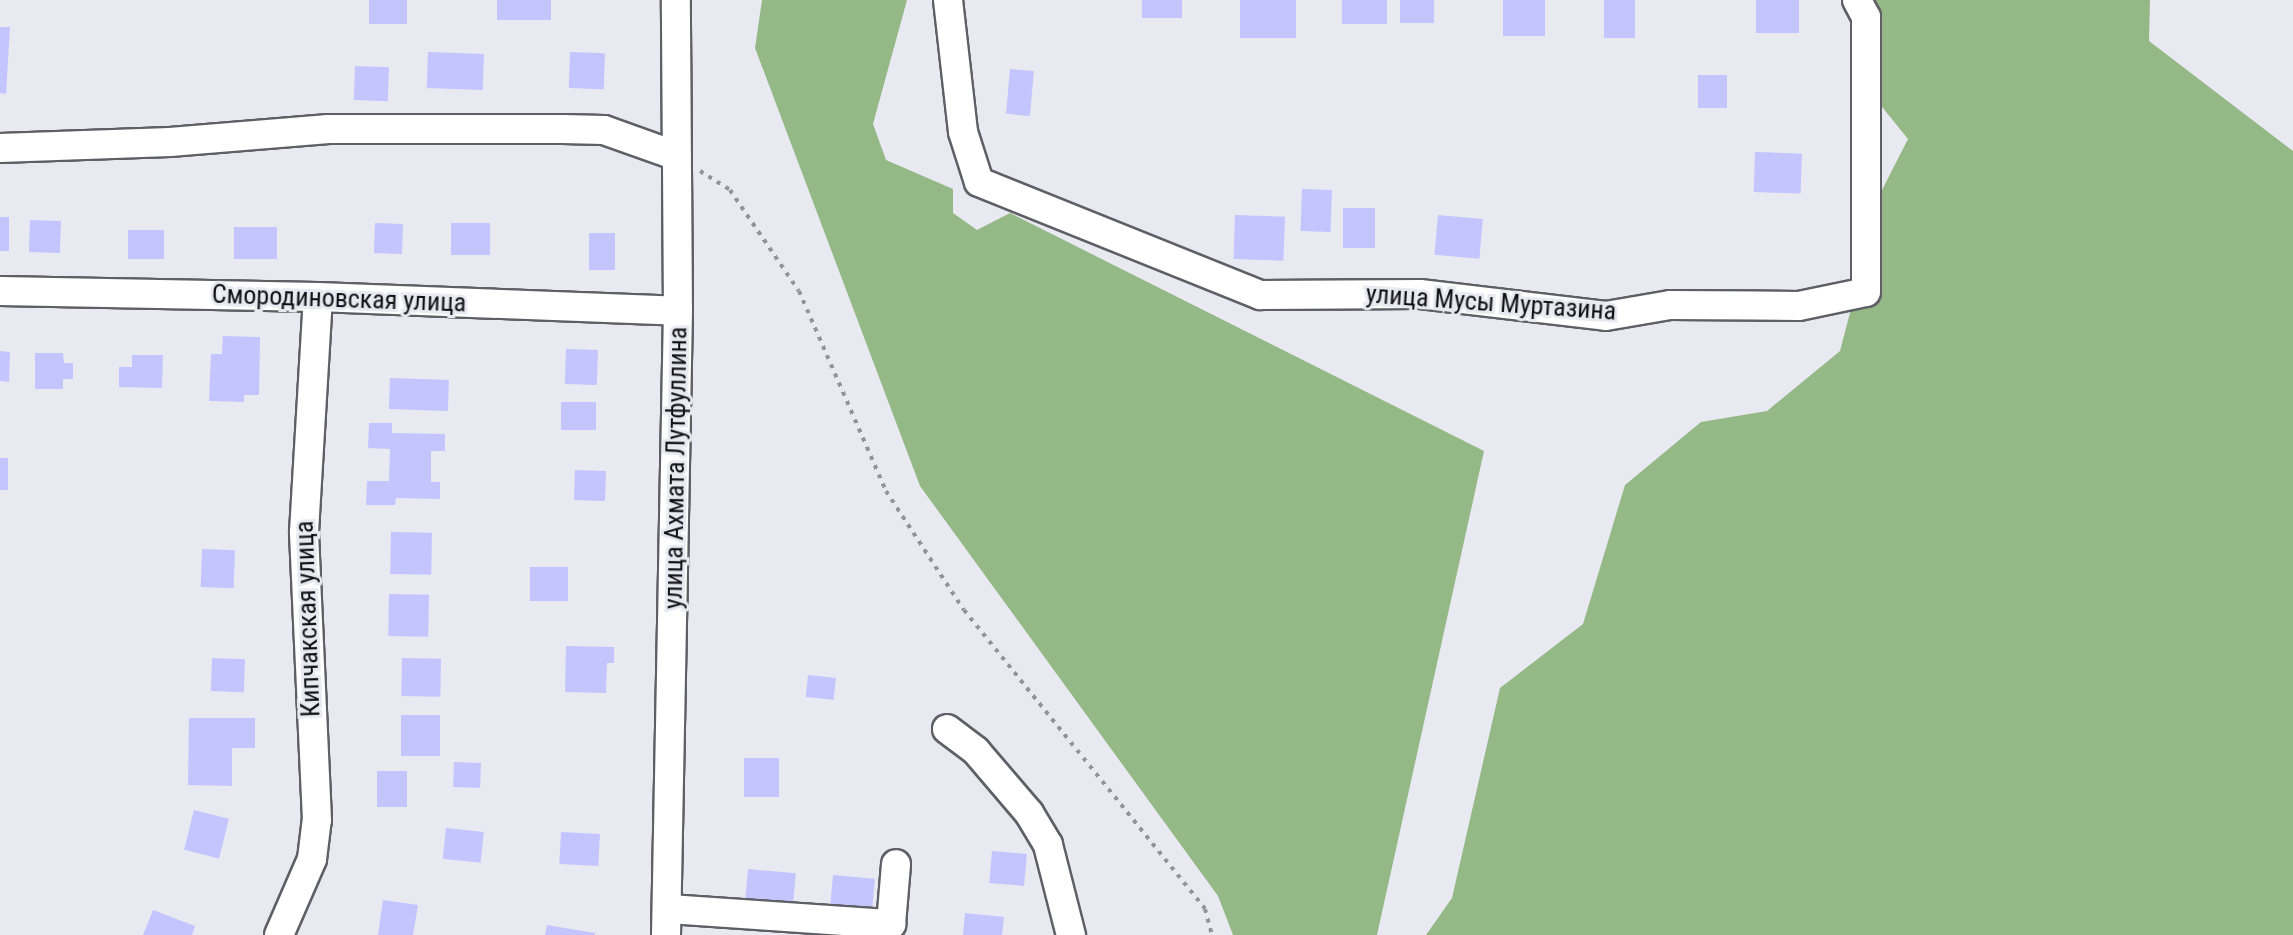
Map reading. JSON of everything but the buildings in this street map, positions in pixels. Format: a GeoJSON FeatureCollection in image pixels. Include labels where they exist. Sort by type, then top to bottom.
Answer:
{"type":"FeatureCollection","features":[{"type":"Feature","properties":{"kind":"street","name":"улица Ахмата Лутфуллина"},"geometry":{"type":"LineString","coordinates":[[668,922],[678,311],[676,0]]}},
{"type":"Feature","properties":{"kind":"street","name":"улица Мусы Муртазина"},"geometry":{"type":"LineString","coordinates":[[948,0],[963,132],[979,182],[1260,295],[1420,294],[1606,316],[1670,305],[1799,306],[1866,292],[1866,17],[1857,0]]}},
{"type":"Feature","properties":{"kind":"street"},"geometry":{"type":"LineString","coordinates":[[0,148],[182,142],[328,129],[563,129],[604,130],[677,156]]}},
{"type":"Feature","properties":{"kind":"street","name":"Смородиновская улица"},"geometry":{"type":"LineString","coordinates":[[0,291],[318,297],[678,311]]}},
{"type":"Feature","properties":{"kind":"street","name":"Кипчакская улица"},"geometry":{"type":"LineString","coordinates":[[279,935],[312,859],[317,820],[304,532],[318,297]]}},
{"type":"Feature","properties":{"kind":"street"},"geometry":{"type":"LineString","coordinates":[[947,729],[976,751],[1029,813],[1048,845],[1071,935]]}},
{"type":"Feature","properties":{"kind":"street"},"geometry":{"type":"LineString","coordinates":[[668,922],[891,924],[896,864]]}},
{"type":"Feature","properties":{"kind":"path"},"geometry":{"type":"LineString","coordinates":[[677,156],[730,190],[739,203],[799,291],[886,491],[964,610],[1205,909],[1212,935]]}},
{"type":"Feature","properties":{"kind":"green space"},"geometry":{"type":"Polygon","coordinates":[[[762,0],[907,0],[873,124],[886,160],[953,189],[953,213],[977,230],[1010,213],[1484,451],[1377,935],[1233,935],[1218,896],[920,486],[755,48],[762,0]]]}},
{"type":"Feature","properties":{"kind":"green space"},"geometry":{"type":"Polygon","coordinates":[[[1866,0],[2150,0],[2149,41],[2293,151],[2293,935],[1426,935],[1452,898],[1500,688],[1583,624],[1625,485],[1701,422],[1767,411],[1840,351],[1882,190],[1908,139],[1874,97],[1866,0]]]}}]}
